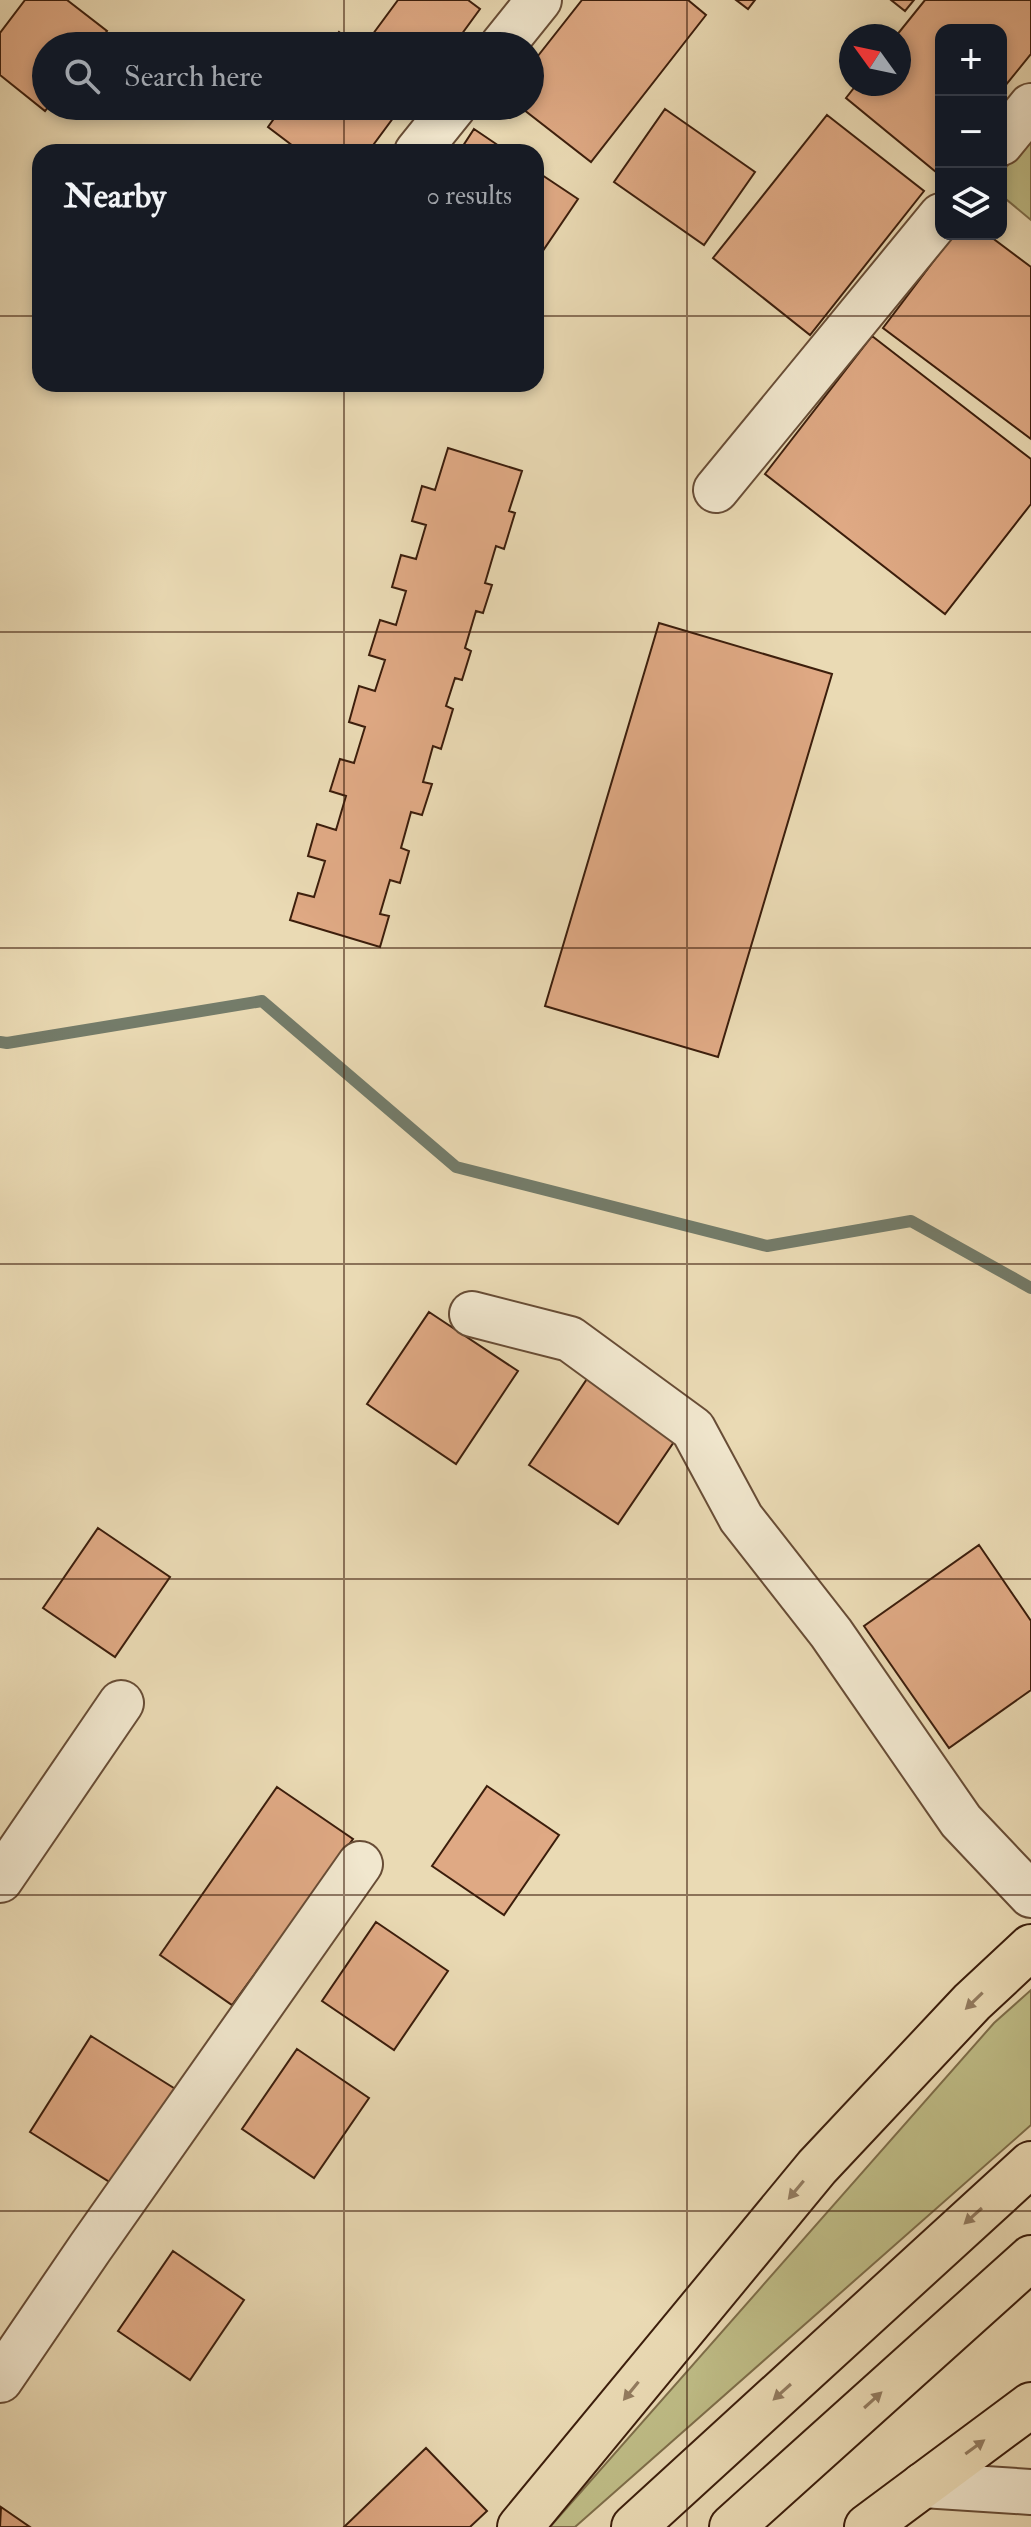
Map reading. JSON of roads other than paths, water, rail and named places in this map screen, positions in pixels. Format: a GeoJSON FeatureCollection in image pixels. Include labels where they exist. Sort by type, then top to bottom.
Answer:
{"type":"FeatureCollection","features":[{"type":"Feature","properties":{"kind":"main road"},"geometry":{"type":"LineString","coordinates":[[520,2527],[817,2167],[972,2002],[1031,1947]]}},
{"type":"Feature","properties":{"kind":"main road"},"geometry":{"type":"LineString","coordinates":[[634,2527],[1031,2164]]}},
{"type":"Feature","properties":{"kind":"main road"},"geometry":{"type":"LineString","coordinates":[[732,2527],[1031,2258]]}},
{"type":"Feature","properties":{"kind":"main road"},"geometry":{"type":"LineString","coordinates":[[867,2527],[1031,2405]]}},
{"type":"Feature","properties":{"kind":"street"},"geometry":{"type":"LineString","coordinates":[[513,32],[539,0]]}},
{"type":"Feature","properties":{"kind":"street"},"geometry":{"type":"LineString","coordinates":[[1007,136],[1031,106]]}},
{"type":"Feature","properties":{"kind":"street"},"geometry":{"type":"LineString","coordinates":[[423,144],[443,120]]}},
{"type":"Feature","properties":{"kind":"street"},"geometry":{"type":"LineString","coordinates":[[716,490],[935,223]]}},
{"type":"Feature","properties":{"kind":"street"},"geometry":{"type":"LineString","coordinates":[[472,1314],[570,1339],[693,1429],[741,1518],[831,1633],[961,1821],[1031,1895]]}},
{"type":"Feature","properties":{"kind":"street"},"geometry":{"type":"LineString","coordinates":[[0,1880],[121,1703]]}},
{"type":"Feature","properties":{"kind":"street"},"geometry":{"type":"LineString","coordinates":[[0,2380],[360,1864]]}},
{"type":"Feature","properties":{"kind":"street"},"geometry":{"type":"LineString","coordinates":[[923,2485],[1031,2492]]}},
{"type":"Feature","properties":{"kind":"waterway"},"geometry":{"type":"LineString","coordinates":[[0,1042],[262,1001],[456,1167],[767,1246],[911,1221],[1031,1288]]}}]}
